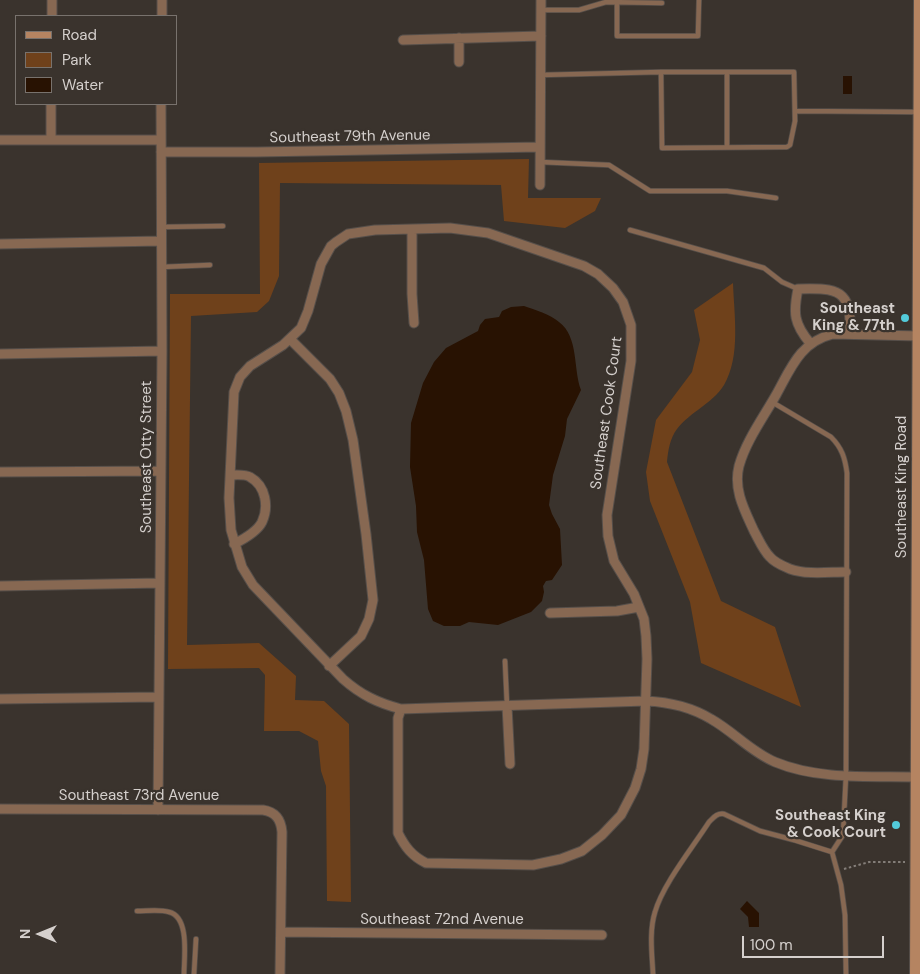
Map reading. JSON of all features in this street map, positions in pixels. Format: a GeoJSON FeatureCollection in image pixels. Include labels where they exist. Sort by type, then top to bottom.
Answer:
{"type":"FeatureCollection","features":[{"type":"Feature","properties":{"kind":"main road","name":"Southeast King Road"},"geometry":{"type":"LineString","coordinates":[[915,974],[918,666],[919,0]]}},
{"type":"Feature","properties":{"kind":"street"},"geometry":{"type":"LineString","coordinates":[[52,0],[52,15]]}},
{"type":"Feature","properties":{"kind":"street"},"geometry":{"type":"LineString","coordinates":[[162,0],[162,15]]}},
{"type":"Feature","properties":{"kind":"street"},"geometry":{"type":"LineString","coordinates":[[540,184],[541,0]]}},
{"type":"Feature","properties":{"kind":"street"},"geometry":{"type":"LineString","coordinates":[[403,40],[540,36]]}},
{"type":"Feature","properties":{"kind":"street"},"geometry":{"type":"LineString","coordinates":[[459,38],[459,62]]}},
{"type":"Feature","properties":{"kind":"street"},"geometry":{"type":"LineString","coordinates":[[51,105],[51,140]]}},
{"type":"Feature","properties":{"kind":"street","name":"Southeast Otty Street"},"geometry":{"type":"LineString","coordinates":[[158,810],[162,351],[161,105]]}},
{"type":"Feature","properties":{"kind":"street"},"geometry":{"type":"LineString","coordinates":[[0,140],[161,140]]}},
{"type":"Feature","properties":{"kind":"street","name":"Southeast 79th Avenue"},"geometry":{"type":"LineString","coordinates":[[161,152],[540,147]]}},
{"type":"Feature","properties":{"kind":"street","name":"Southeast Cook Court"},"geometry":{"type":"LineString","coordinates":[[646,701],[648,659],[644,620],[626,578],[614,561],[608,536],[607,515],[631,361],[631,326],[623,302],[613,288],[598,274],[584,266],[488,233],[450,228],[375,230],[348,234],[331,246],[321,264],[308,311],[301,328],[290,339],[250,366],[240,377],[232,401],[229,506],[231,530],[242,567],[253,585],[329,666],[356,690],[370,699],[401,709],[665,701],[685,707],[712,720],[762,756],[797,770],[846,775],[916,777]]}},
{"type":"Feature","properties":{"kind":"street"},"geometry":{"type":"LineString","coordinates":[[412,230],[414,323]]}},
{"type":"Feature","properties":{"kind":"street"},"geometry":{"type":"LineString","coordinates":[[0,244],[161,241]]}},
{"type":"Feature","properties":{"kind":"street"},"geometry":{"type":"LineString","coordinates":[[810,343],[796,321],[794,305],[798,289],[832,290],[843,296],[849,307],[851,317],[850,334]]}},
{"type":"Feature","properties":{"kind":"street"},"geometry":{"type":"LineString","coordinates":[[846,572],[792,570],[778,564],[770,557],[762,547],[741,504],[737,483],[739,468],[744,452],[772,402],[801,352],[810,343],[833,334],[919,336]]}},
{"type":"Feature","properties":{"kind":"street"},"geometry":{"type":"LineString","coordinates":[[290,339],[330,379],[339,393],[346,411],[353,440],[366,534],[372,600],[369,619],[361,636],[329,666]]}},
{"type":"Feature","properties":{"kind":"street"},"geometry":{"type":"LineString","coordinates":[[0,354],[162,351]]}},
{"type":"Feature","properties":{"kind":"street"},"geometry":{"type":"LineString","coordinates":[[0,472],[161,471]]}},
{"type":"Feature","properties":{"kind":"street"},"geometry":{"type":"LineString","coordinates":[[231,475],[249,476],[259,485],[264,495],[266,508],[258,528],[234,544]]}},
{"type":"Feature","properties":{"kind":"street"},"geometry":{"type":"LineString","coordinates":[[0,586],[160,583]]}},
{"type":"Feature","properties":{"kind":"street"},"geometry":{"type":"LineString","coordinates":[[550,613],[617,611],[639,607]]}},
{"type":"Feature","properties":{"kind":"street"},"geometry":{"type":"LineString","coordinates":[[0,699],[159,697]]}},
{"type":"Feature","properties":{"kind":"street"},"geometry":{"type":"LineString","coordinates":[[401,709],[398,718],[398,833],[405,848],[416,858],[426,863],[533,866],[561,859],[582,851],[602,836],[621,815],[635,788],[641,769],[644,749],[646,701]]}},
{"type":"Feature","properties":{"kind":"street"},"geometry":{"type":"LineString","coordinates":[[507,706],[510,764]]}},
{"type":"Feature","properties":{"kind":"street","name":"Southeast 73rd Avenue"},"geometry":{"type":"LineString","coordinates":[[0,809],[263,810],[271,812],[280,821],[282,832],[280,932]]}},
{"type":"Feature","properties":{"kind":"street"},"geometry":{"type":"LineString","coordinates":[[280,932],[280,974]]}},
{"type":"Feature","properties":{"kind":"street","name":"Southeast 72nd Avenue"},"geometry":{"type":"LineString","coordinates":[[280,932],[602,935]]}},
{"type":"Feature","properties":{"kind":"lane"},"geometry":{"type":"LineString","coordinates":[[617,1],[617,36],[698,36],[698,0]]}},
{"type":"Feature","properties":{"kind":"lane"},"geometry":{"type":"LineString","coordinates":[[541,10],[579,10],[606,2],[617,1],[662,3]]}},
{"type":"Feature","properties":{"kind":"lane"},"geometry":{"type":"LineString","coordinates":[[540,75],[661,72],[794,72],[795,111],[790,145],[787,147],[662,148],[661,72]]}},
{"type":"Feature","properties":{"kind":"lane"},"geometry":{"type":"LineString","coordinates":[[727,72],[727,147]]}},
{"type":"Feature","properties":{"kind":"lane"},"geometry":{"type":"LineString","coordinates":[[795,111],[919,112]]}},
{"type":"Feature","properties":{"kind":"lane"},"geometry":{"type":"LineString","coordinates":[[540,162],[610,165],[650,191],[727,191],[776,198]]}},
{"type":"Feature","properties":{"kind":"lane"},"geometry":{"type":"LineString","coordinates":[[161,227],[223,226]]}},
{"type":"Feature","properties":{"kind":"lane"},"geometry":{"type":"LineString","coordinates":[[630,230],[764,268],[782,282],[798,289]]}},
{"type":"Feature","properties":{"kind":"lane"},"geometry":{"type":"LineString","coordinates":[[161,267],[210,265]]}},
{"type":"Feature","properties":{"kind":"lane"},"geometry":{"type":"LineString","coordinates":[[772,402],[831,437],[844,455],[847,473],[846,775],[843,835],[832,852],[841,884],[846,974]]}},
{"type":"Feature","properties":{"kind":"lane"},"geometry":{"type":"LineString","coordinates":[[505,661],[507,706]]}},
{"type":"Feature","properties":{"kind":"lane"},"geometry":{"type":"LineString","coordinates":[[653,974],[652,934],[654,913],[660,895],[715,816],[724,814],[760,831],[832,852]]}},
{"type":"Feature","properties":{"kind":"lane"},"geometry":{"type":"LineString","coordinates":[[137,911],[170,912],[178,917],[184,933],[184,974]]}},
{"type":"Feature","properties":{"kind":"lane"},"geometry":{"type":"LineString","coordinates":[[194,974],[196,939]]}},
{"type":"Feature","properties":{"kind":"path"},"geometry":{"type":"LineString","coordinates":[[837,871],[868,862],[915,862]]}},
{"type":"Feature","properties":{"kind":"green space"},"geometry":{"type":"Polygon","coordinates":[[[529,159],[528,198],[601,198],[595,211],[565,228],[504,221],[501,185],[280,183],[279,276],[269,301],[257,312],[191,316],[187,645],[259,643],[296,676],[295,700],[324,701],[349,724],[351,902],[327,901],[326,786],[321,771],[318,741],[299,731],[264,731],[265,675],[259,668],[168,669],[170,294],[260,294],[259,163],[529,159]]]}},
{"type":"Feature","properties":{"kind":"green space"},"geometry":{"type":"Polygon","coordinates":[[[733,283],[735,348],[729,374],[719,392],[677,429],[671,440],[667,462],[721,601],[775,627],[801,707],[701,663],[690,602],[650,501],[646,472],[656,420],[692,372],[700,340],[694,310],[733,283]]]}},
{"type":"Feature","properties":{"kind":"water"},"geometry":{"type":"Polygon","coordinates":[[[843,76],[852,76],[852,94],[843,94],[843,76]]]}},
{"type":"Feature","properties":{"kind":"water"},"geometry":{"type":"Polygon","coordinates":[[[524,306],[542,312],[565,328],[573,345],[581,390],[567,419],[565,436],[553,475],[549,505],[560,529],[562,565],[552,580],[546,581],[543,586],[542,601],[531,612],[498,625],[469,622],[460,626],[444,626],[433,621],[428,609],[424,560],[417,532],[416,506],[410,467],[411,423],[423,383],[434,362],[446,348],[478,331],[485,319],[499,317],[502,311],[511,307],[524,306]]]}},
{"type":"Feature","properties":{"kind":"water"},"geometry":{"type":"Polygon","coordinates":[[[747,901],[759,913],[759,927],[749,927],[748,917],[740,909],[747,901]]]}},
{"type":"Feature","properties":{"kind":"place","name":"Southeast King & 77th"},"geometry":{"type":"Point","coordinates":[905,318]}},
{"type":"Feature","properties":{"kind":"place","name":"Southeast King & Cook Court"},"geometry":{"type":"Point","coordinates":[896,825]}}]}
